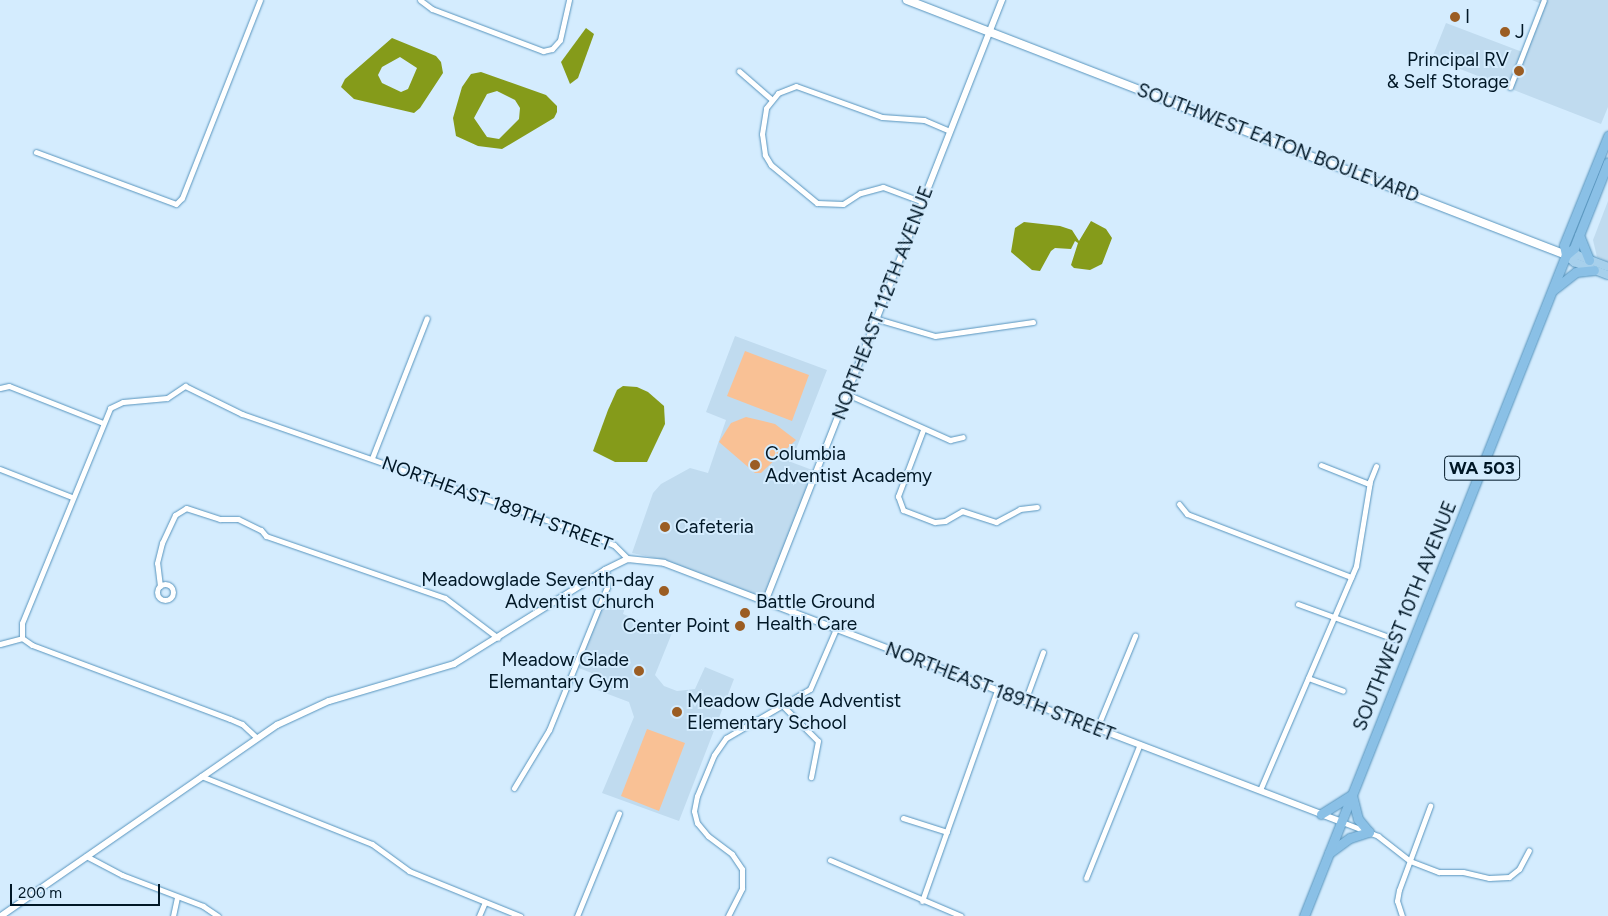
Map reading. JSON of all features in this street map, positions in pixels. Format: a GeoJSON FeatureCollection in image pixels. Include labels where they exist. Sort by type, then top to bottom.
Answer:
{"type":"FeatureCollection","features":[{"type":"Feature","properties":{"kind":"highway","name":"SOUTHWEST 10TH AVENUE"},"geometry":{"type":"LineString","coordinates":[[1566,255],[1564,245],[1608,136]]}},
{"type":"Feature","properties":{"kind":"highway","name":"SOUTHWEST 10TH AVENUE"},"geometry":{"type":"LineString","coordinates":[[1342,822],[1551,292],[1566,255],[1574,248],[1608,162]]}},
{"type":"Feature","properties":{"kind":"highway"},"geometry":{"type":"LineString","coordinates":[[1579,234],[1589,260]]}},
{"type":"Feature","properties":{"kind":"highway"},"geometry":{"type":"LineString","coordinates":[[1551,292],[1576,272],[1594,270]]}},
{"type":"Feature","properties":{"kind":"highway"},"geometry":{"type":"LineString","coordinates":[[1321,814],[1352,795],[1358,819],[1369,832],[1350,838],[1329,853]]}},
{"type":"Feature","properties":{"kind":"highway","name":"WA 503"},"geometry":{"type":"LineString","coordinates":[[1304,916],[1342,822]]}},
{"type":"Feature","properties":{"kind":"main road","name":"SOUTHWEST EATON BOULEVARD"},"geometry":{"type":"LineString","coordinates":[[907,0],[1566,255],[1594,270],[1608,275]]}},
{"type":"Feature","properties":{"kind":"main road","name":"SOUTHWEST EATON BOULEVARD"},"geometry":{"type":"LineString","coordinates":[[1566,255],[1577,255],[1608,267]]}},
{"type":"Feature","properties":{"kind":"street"},"geometry":{"type":"LineString","coordinates":[[36,152],[176,204],[182,198],[260,0]]}},
{"type":"Feature","properties":{"kind":"street"},"geometry":{"type":"LineString","coordinates":[[422,2],[538,50],[552,49],[561,37],[569,0]]}},
{"type":"Feature","properties":{"kind":"street","name":"NORTHEAST 112TH AVENUE"},"geometry":{"type":"LineString","coordinates":[[765,602],[1002,0]]}},
{"type":"Feature","properties":{"kind":"street"},"geometry":{"type":"LineString","coordinates":[[1510,86],[1544,0]]}},
{"type":"Feature","properties":{"kind":"street"},"geometry":{"type":"LineString","coordinates":[[739,71],[771,99]]}},
{"type":"Feature","properties":{"kind":"street"},"geometry":{"type":"LineString","coordinates":[[923,202],[883,188],[860,193],[843,204],[825,206],[807,197],[771,165],[765,155],[762,134],[771,99],[778,93],[796,86],[882,118],[924,120],[950,131]]}},
{"type":"Feature","properties":{"kind":"street"},"geometry":{"type":"LineString","coordinates":[[372,458],[427,318]]}},
{"type":"Feature","properties":{"kind":"street"},"geometry":{"type":"LineString","coordinates":[[877,319],[935,336],[1033,322]]}},
{"type":"Feature","properties":{"kind":"street"},"geometry":{"type":"LineString","coordinates":[[0,388],[10,386],[103,423],[22,624],[22,638]]}},
{"type":"Feature","properties":{"kind":"street","name":"NORTHEAST 189TH STREET"},"geometry":{"type":"LineString","coordinates":[[103,423],[110,408],[123,402],[159,400],[182,387],[188,387],[242,414],[590,535],[614,545],[628,559],[658,561],[1342,822]]}},
{"type":"Feature","properties":{"kind":"street"},"geometry":{"type":"LineString","coordinates":[[847,394],[923,430],[950,440],[963,437]]}},
{"type":"Feature","properties":{"kind":"street"},"geometry":{"type":"LineString","coordinates":[[923,430],[898,494],[898,504],[907,511],[938,522],[962,511],[996,522],[1020,509],[1037,507]]}},
{"type":"Feature","properties":{"kind":"street"},"geometry":{"type":"LineString","coordinates":[[1321,465],[1369,484]]}},
{"type":"Feature","properties":{"kind":"street"},"geometry":{"type":"LineString","coordinates":[[1260,790],[1357,563],[1369,484],[1376,466]]}},
{"type":"Feature","properties":{"kind":"street"},"geometry":{"type":"LineString","coordinates":[[0,469],[72,497]]}},
{"type":"Feature","properties":{"kind":"street"},"geometry":{"type":"LineString","coordinates":[[1179,504],[1187,514],[1351,577]]}},
{"type":"Feature","properties":{"kind":"street"},"geometry":{"type":"LineString","coordinates":[[160,586],[157,563],[162,543],[175,515],[186,508],[220,519],[238,519],[261,530],[266,536],[445,598],[498,638]]}},
{"type":"Feature","properties":{"kind":"street"},"geometry":{"type":"LineString","coordinates":[[1,916],[256,737],[329,701],[454,664],[605,570],[628,559]]}},
{"type":"Feature","properties":{"kind":"street"},"geometry":{"type":"LineString","coordinates":[[514,788],[549,730],[607,587],[608,577],[605,570]]}},
{"type":"Feature","properties":{"kind":"street"},"geometry":{"type":"LineString","coordinates":[[1298,604],[1394,639]]}},
{"type":"Feature","properties":{"kind":"street"},"geometry":{"type":"LineString","coordinates":[[728,916],[742,888],[742,869],[732,854],[700,826],[695,815],[696,800],[711,759],[723,741],[742,726],[783,706],[810,689],[836,629]]}},
{"type":"Feature","properties":{"kind":"street"},"geometry":{"type":"LineString","coordinates":[[1096,728],[1135,636]]}},
{"type":"Feature","properties":{"kind":"street"},"geometry":{"type":"LineString","coordinates":[[0,644],[22,638]]}},
{"type":"Feature","properties":{"kind":"street"},"geometry":{"type":"LineString","coordinates":[[22,638],[32,645],[242,724],[256,737]]}},
{"type":"Feature","properties":{"kind":"street"},"geometry":{"type":"LineString","coordinates":[[1025,701],[1043,652]]}},
{"type":"Feature","properties":{"kind":"street"},"geometry":{"type":"LineString","coordinates":[[1308,678],[1343,692]]}},
{"type":"Feature","properties":{"kind":"street"},"geometry":{"type":"LineString","coordinates":[[922,901],[997,690]]}},
{"type":"Feature","properties":{"kind":"street"},"geometry":{"type":"LineString","coordinates":[[783,706],[818,741],[811,777]]}},
{"type":"Feature","properties":{"kind":"street"},"geometry":{"type":"LineString","coordinates":[[1086,878],[1140,744]]}},
{"type":"Feature","properties":{"kind":"street"},"geometry":{"type":"LineString","coordinates":[[201,776],[372,844],[410,871],[520,916]]}},
{"type":"Feature","properties":{"kind":"street"},"geometry":{"type":"LineString","coordinates":[[1402,916],[1397,901],[1399,890],[1430,806]]}},
{"type":"Feature","properties":{"kind":"street"},"geometry":{"type":"LineString","coordinates":[[577,916],[619,814]]}},
{"type":"Feature","properties":{"kind":"street"},"geometry":{"type":"LineString","coordinates":[[903,818],[947,832]]}},
{"type":"Feature","properties":{"kind":"street"},"geometry":{"type":"LineString","coordinates":[[1342,822],[1378,836],[1410,862],[1439,872],[1463,872],[1489,878],[1508,876],[1519,868],[1529,850]]}},
{"type":"Feature","properties":{"kind":"street"},"geometry":{"type":"LineString","coordinates":[[86,856],[177,897],[203,906],[218,916]]}},
{"type":"Feature","properties":{"kind":"street"},"geometry":{"type":"LineString","coordinates":[[830,860],[899,887],[922,901],[962,916]]}},
{"type":"Feature","properties":{"kind":"street"},"geometry":{"type":"LineString","coordinates":[[173,916],[177,897]]}},
{"type":"Feature","properties":{"kind":"street"},"geometry":{"type":"LineString","coordinates":[[479,916],[485,902]]}},
{"type":"Feature","properties":{"kind":"shaded area"},"geometry":{"type":"Polygon","coordinates":[[[1532,0],[1608,0],[1608,107],[1601,124],[1432,58],[1446,23],[1525,53],[1544,5],[1532,0]]]}},
{"type":"Feature","properties":{"kind":"shaded area"},"geometry":{"type":"Polygon","coordinates":[[[586,28],[594,34],[578,78],[570,84],[561,62],[586,28]]]}},
{"type":"Feature","properties":{"kind":"shaded area"},"geometry":{"type":"Polygon","coordinates":[[[392,38],[436,56],[441,62],[443,73],[420,108],[414,113],[354,99],[341,87],[345,79],[392,38]],[[400,57],[382,67],[378,75],[382,83],[401,92],[408,89],[417,68],[400,57]]]}},
{"type":"Feature","properties":{"kind":"shaded area"},"geometry":{"type":"Polygon","coordinates":[[[481,72],[546,95],[557,106],[557,112],[554,118],[502,149],[478,146],[456,136],[453,118],[462,87],[471,74],[481,72]],[[497,91],[487,94],[474,118],[487,137],[499,139],[519,119],[520,108],[515,100],[497,91]]]}},
{"type":"Feature","properties":{"kind":"shaded area"},"geometry":{"type":"Polygon","coordinates":[[[1608,201],[1608,262],[1597,257],[1593,240],[1608,201]]]}},
{"type":"Feature","properties":{"kind":"shaded area"},"geometry":{"type":"Polygon","coordinates":[[[1091,221],[1106,229],[1112,238],[1102,264],[1090,270],[1074,268],[1071,265],[1078,243],[1075,241],[1071,249],[1055,248],[1051,251],[1040,271],[1032,270],[1011,252],[1015,228],[1024,222],[1060,226],[1072,230],[1079,241],[1091,221]]]}},
{"type":"Feature","properties":{"kind":"shaded area","name":"Columbia Adventist Academy"},"geometry":{"type":"Polygon","coordinates":[[[735,336],[827,370],[791,462],[815,471],[766,593],[761,597],[660,559],[632,553],[653,493],[661,484],[690,468],[708,473],[726,420],[706,412],[735,336]]]}},
{"type":"Feature","properties":{"kind":"shaded area"},"geometry":{"type":"Polygon","coordinates":[[[745,351],[809,375],[792,421],[727,396],[745,351]]]}},
{"type":"Feature","properties":{"kind":"shaded area"},"geometry":{"type":"Polygon","coordinates":[[[623,386],[637,387],[648,392],[664,406],[665,424],[647,462],[615,462],[593,451],[617,390],[623,386]]]}},
{"type":"Feature","properties":{"kind":"shaded area"},"geometry":{"type":"Polygon","coordinates":[[[746,417],[775,424],[796,440],[761,473],[755,473],[719,442],[731,423],[746,417]]]}},
{"type":"Feature","properties":{"kind":"shaded area","name":"Meadow Glade Adventist Elementary School"},"geometry":{"type":"Polygon","coordinates":[[[605,597],[626,605],[623,614],[672,633],[655,675],[664,686],[677,691],[695,689],[705,667],[734,679],[679,821],[602,793],[634,717],[629,702],[592,688],[597,675],[576,667],[605,597]]]}},
{"type":"Feature","properties":{"kind":"shaded area"},"geometry":{"type":"Polygon","coordinates":[[[647,729],[685,743],[659,811],[621,796],[647,729]]]}},
{"type":"Feature","properties":{"kind":"place","name":"I"},"geometry":{"type":"Point","coordinates":[1455,17]}},
{"type":"Feature","properties":{"kind":"place","name":"J"},"geometry":{"type":"Point","coordinates":[1505,32]}},
{"type":"Feature","properties":{"kind":"place","name":"Principal RV & Self Storage"},"geometry":{"type":"Point","coordinates":[1519,71]}},
{"type":"Feature","properties":{"kind":"place","name":"Columbia Adventist Academy"},"geometry":{"type":"Point","coordinates":[755,465]}},
{"type":"Feature","properties":{"kind":"place","name":"Cafeteria"},"geometry":{"type":"Point","coordinates":[665,527]}},
{"type":"Feature","properties":{"kind":"place","name":"Meadowglade Seventh-day Adventist Church"},"geometry":{"type":"Point","coordinates":[664,591]}},
{"type":"Feature","properties":{"kind":"place","name":"Battle Ground Health Care"},"geometry":{"type":"Point","coordinates":[745,613]}},
{"type":"Feature","properties":{"kind":"place","name":"Center Point"},"geometry":{"type":"Point","coordinates":[740,626]}},
{"type":"Feature","properties":{"kind":"place","name":"Meadow Glade Elemantary Gym"},"geometry":{"type":"Point","coordinates":[639,671]}},
{"type":"Feature","properties":{"kind":"place","name":"Meadow Glade Adventist Elementary School"},"geometry":{"type":"Point","coordinates":[677,712]}}]}
